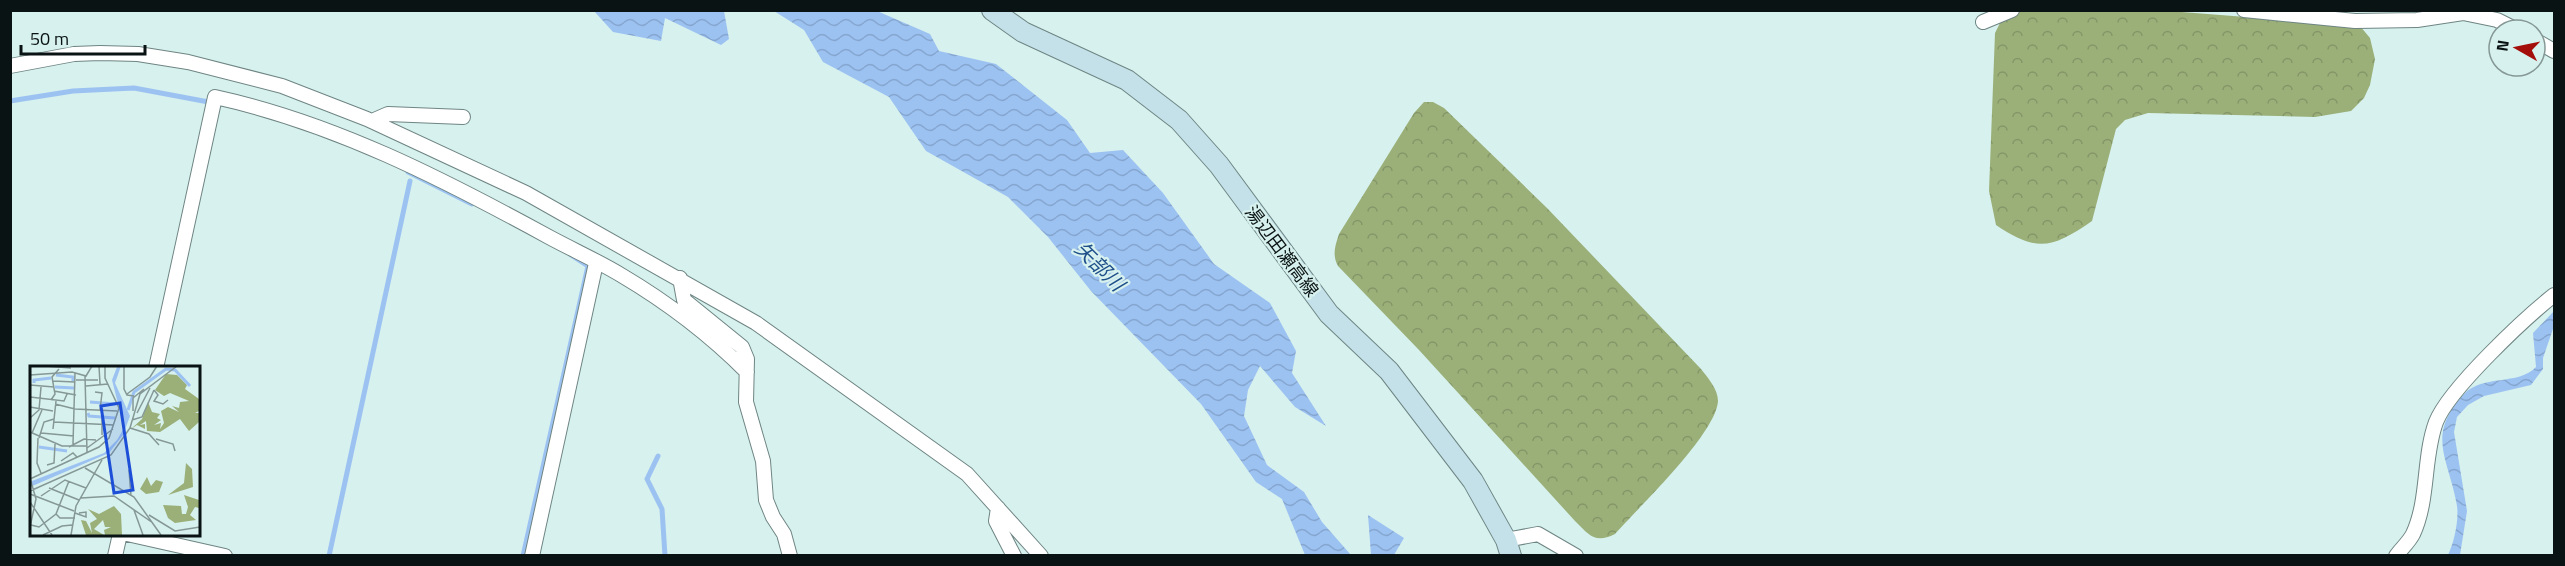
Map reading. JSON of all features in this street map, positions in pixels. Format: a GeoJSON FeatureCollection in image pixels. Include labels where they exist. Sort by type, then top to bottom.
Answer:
{"type":"FeatureCollection","features":[{"type":"Feature","properties":{"kind":"main road","name":"湯辺田瀬高線"},"geometry":{"type":"LineString","coordinates":[[992,10],[1023,32],[1127,80],[1179,120],[1219,165],[1329,314],[1389,371],[1473,481],[1509,548]]}},
{"type":"Feature","properties":{"kind":"street"},"geometry":{"type":"LineString","coordinates":[[1983,22],[2012,10]]}},
{"type":"Feature","properties":{"kind":"street"},"geometry":{"type":"LineString","coordinates":[[2244,10],[2355,21],[2417,20],[2463,13],[2487,18]]}},
{"type":"Feature","properties":{"kind":"street"},"geometry":{"type":"LineString","coordinates":[[10,66],[74,54],[100,53],[138,54],[188,62],[282,86],[372,121],[526,193],[756,323],[967,474],[1041,555]]}},
{"type":"Feature","properties":{"kind":"street"},"geometry":{"type":"LineString","coordinates":[[156,366],[215,97],[261,107],[311,123],[380,152],[504,212],[619,274],[659,299],[722,347],[747,372]]}},
{"type":"Feature","properties":{"kind":"street"},"geometry":{"type":"LineString","coordinates":[[372,121],[388,114],[463,117]]}},
{"type":"Feature","properties":{"kind":"street"},"geometry":{"type":"LineString","coordinates":[[532,555],[596,263]]}},
{"type":"Feature","properties":{"kind":"street"},"geometry":{"type":"LineString","coordinates":[[680,278],[684,300],[742,347],[747,359],[746,402],[764,461],[766,500],[784,534],[790,555]]}},
{"type":"Feature","properties":{"kind":"street"},"geometry":{"type":"LineString","coordinates":[[2396,555],[2412,535],[2419,512],[2436,422],[2451,396],[2554,295]]}},
{"type":"Feature","properties":{"kind":"street"},"geometry":{"type":"LineString","coordinates":[[998,508],[996,521],[1014,555]]}},
{"type":"Feature","properties":{"kind":"street"},"geometry":{"type":"LineString","coordinates":[[1509,548],[1538,534],[1576,555]]}},
{"type":"Feature","properties":{"kind":"street"},"geometry":{"type":"LineString","coordinates":[[115,555],[120,536]]}},
{"type":"Feature","properties":{"kind":"street"},"geometry":{"type":"LineString","coordinates":[[136,536],[225,555]]}},
{"type":"Feature","properties":{"kind":"green space"},"geometry":{"type":"Polygon","coordinates":[[[2010,11],[2169,11],[2360,26],[2370,38],[2375,59],[2370,85],[2364,98],[2351,111],[2315,117],[2148,113],[2125,120],[2116,129],[2092,221],[2055,242],[2034,243],[2010,234],[1996,225],[1989,191],[1995,33],[2002,19],[2010,11]]]}},
{"type":"Feature","properties":{"kind":"green space"},"geometry":{"type":"Polygon","coordinates":[[[1424,102],[1433,102],[1444,108],[1547,208],[1701,369],[1718,397],[1714,415],[1691,450],[1615,534],[1597,538],[1584,530],[1336,262],[1335,250],[1339,234],[1414,113],[1424,102]]]}},
{"type":"Feature","properties":{"kind":"water"},"geometry":{"type":"Polygon","coordinates":[[[594,11],[724,11],[729,39],[721,45],[665,18],[661,41],[613,32],[594,11]]]}},
{"type":"Feature","properties":{"kind":"water","name":"矢部川"},"geometry":{"type":"Polygon","coordinates":[[[774,11],[877,11],[930,34],[939,51],[996,64],[1067,120],[1090,153],[1123,150],[1163,193],[1214,264],[1270,303],[1296,351],[1292,373],[1326,426],[1295,407],[1260,366],[1248,390],[1244,416],[1267,465],[1304,492],[1322,522],[1351,555],[1305,555],[1282,499],[1256,482],[1201,404],[1091,291],[1048,237],[1008,197],[926,151],[889,97],[823,62],[804,30],[774,11]]]}},
{"type":"Feature","properties":{"kind":"water"},"geometry":{"type":"Polygon","coordinates":[[[2554,311],[2554,326],[2543,358],[2543,369],[2531,385],[2484,396],[2468,405],[2457,417],[2454,432],[2467,511],[2460,555],[2448,555],[2456,531],[2457,506],[2443,448],[2445,422],[2452,409],[2472,388],[2520,376],[2536,367],[2533,333],[2554,311]]]}},
{"type":"Feature","properties":{"kind":"water"},"geometry":{"type":"Polygon","coordinates":[[[1368,515],[1404,538],[1394,555],[1371,555],[1368,515]]]}},
{"type":"Feature","properties":{"kind":"waterway"},"geometry":{"type":"LineString","coordinates":[[10,101],[73,91],[134,88],[214,103]]}},
{"type":"Feature","properties":{"kind":"waterway"},"geometry":{"type":"LineString","coordinates":[[408,172],[472,204]]}},
{"type":"Feature","properties":{"kind":"waterway"},"geometry":{"type":"LineString","coordinates":[[329,556],[410,181]]}},
{"type":"Feature","properties":{"kind":"waterway"},"geometry":{"type":"LineString","coordinates":[[523,556],[588,266],[571,255]]}},
{"type":"Feature","properties":{"kind":"waterway"},"geometry":{"type":"LineString","coordinates":[[658,456],[647,479],[662,509],[665,556]]}}]}
